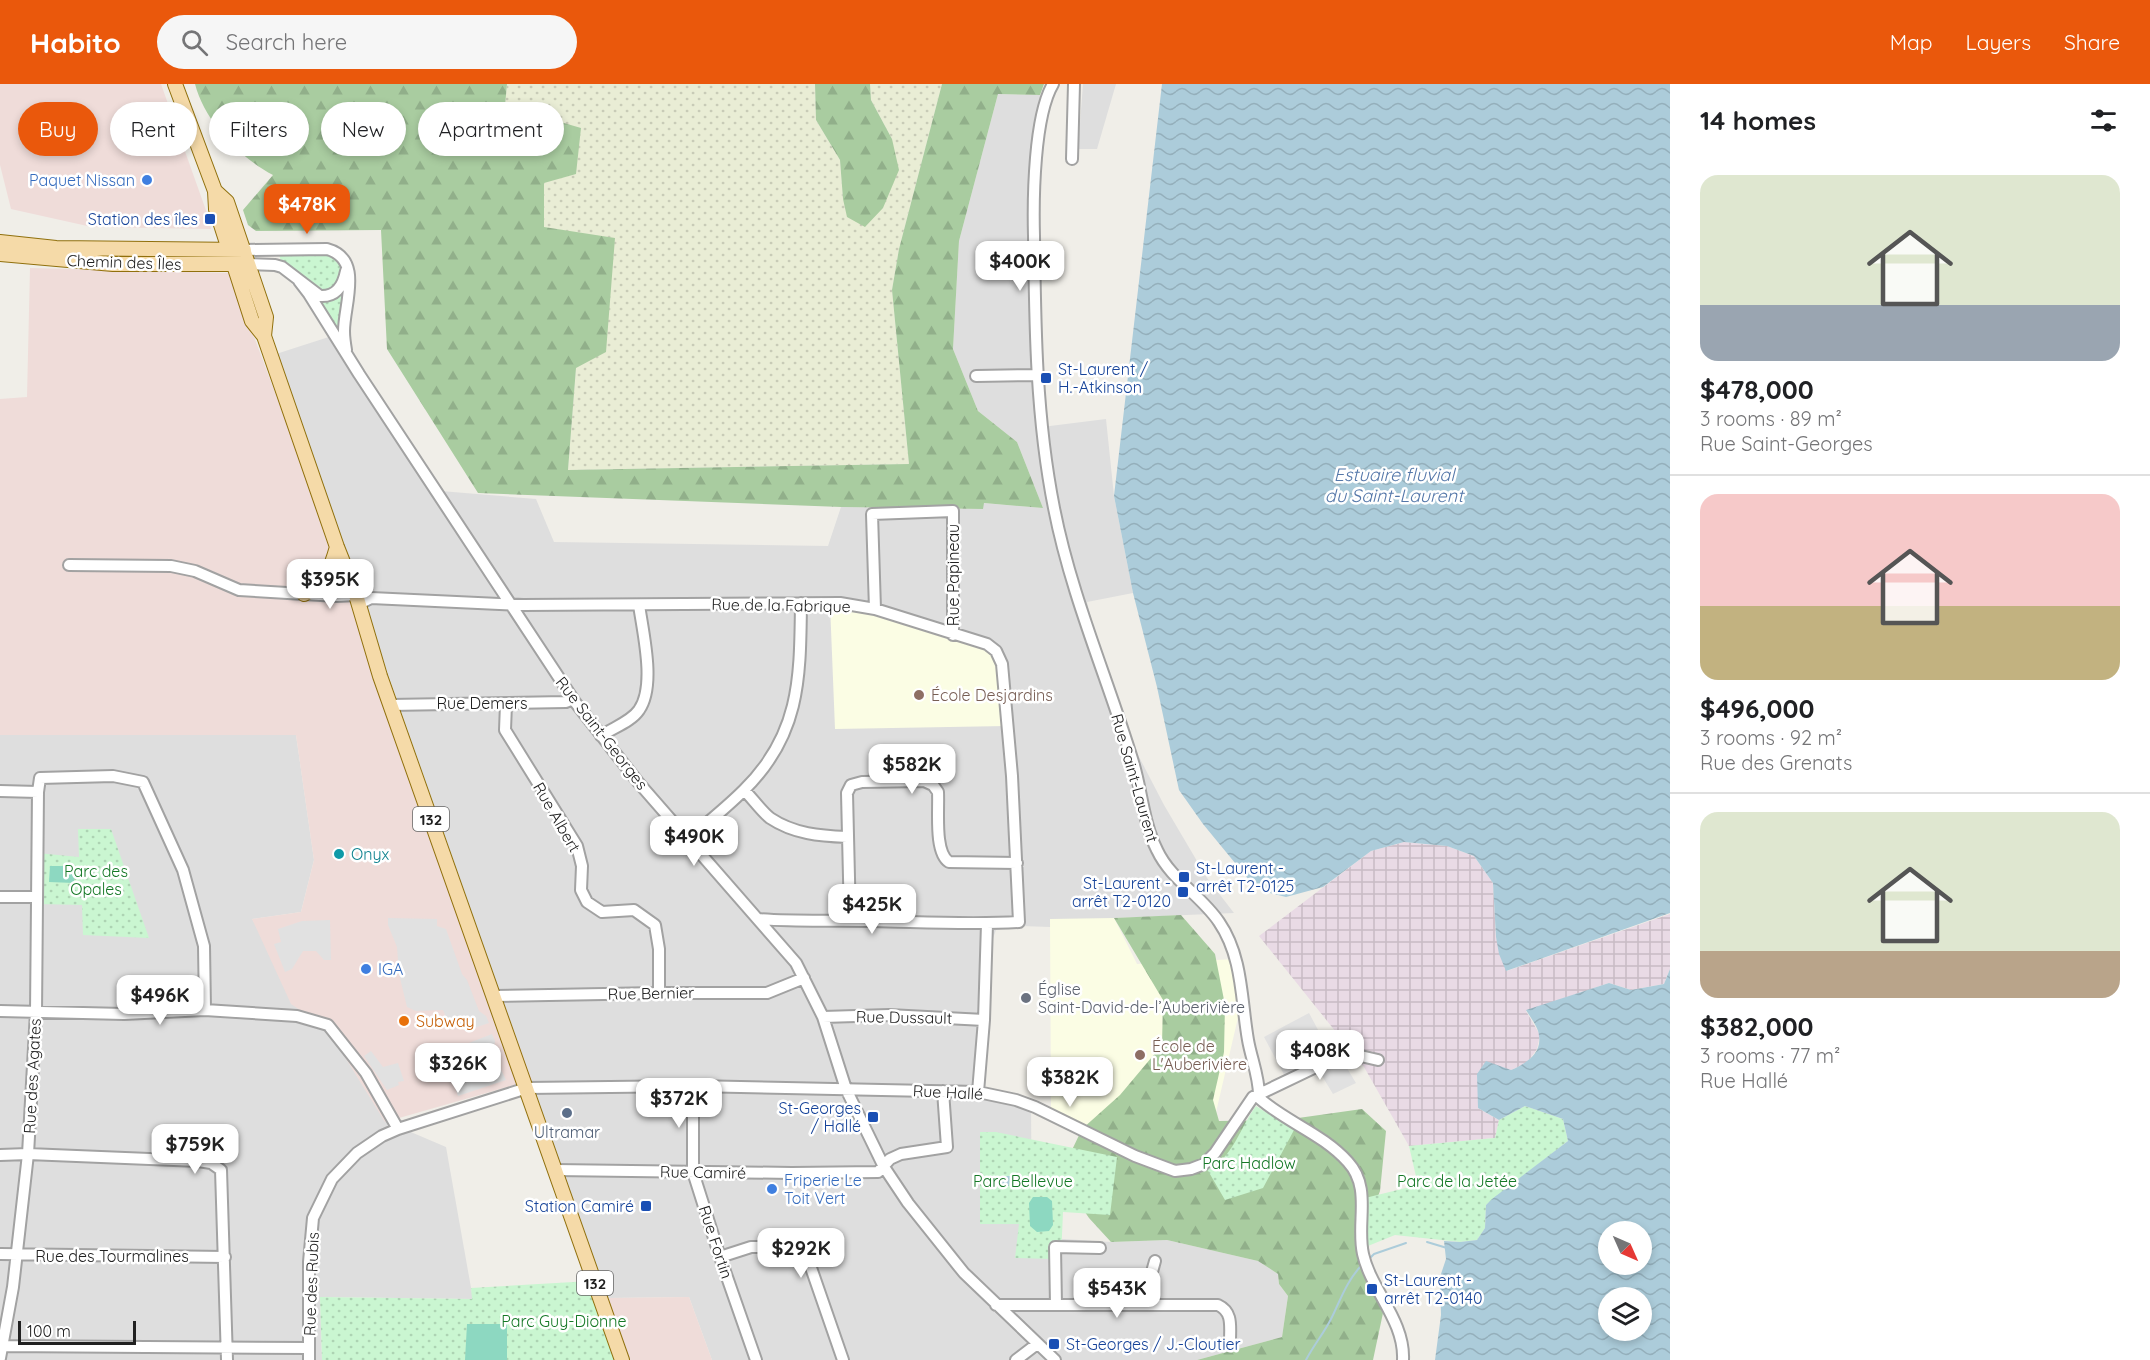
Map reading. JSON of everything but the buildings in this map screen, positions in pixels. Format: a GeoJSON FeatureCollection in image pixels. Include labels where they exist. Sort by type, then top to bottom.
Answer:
{"type":"FeatureCollection","features":[{"type":"Feature","properties":{"kind":"main road","name":"132"},"geometry":{"type":"LineString","coordinates":[[175,84],[215,191],[216,209],[252,321],[264,336],[357,599],[390,705],[622,1360]]}},
{"type":"Feature","properties":{"kind":"main road","name":"132"},"geometry":{"type":"LineString","coordinates":[[215,191],[228,202],[266,317],[264,336]]}},
{"type":"Feature","properties":{"kind":"main road","name":"Chemin des Îles"},"geometry":{"type":"LineString","coordinates":[[0,242],[56,248],[244,250]]}},
{"type":"Feature","properties":{"kind":"main road","name":"Chemin des Îles"},"geometry":{"type":"LineString","coordinates":[[0,254],[113,264],[248,264]]}},
{"type":"Feature","properties":{"kind":"main road"},"geometry":{"type":"LineString","coordinates":[[304,594],[325,578],[337,547]]}},
{"type":"Feature","properties":{"kind":"street","name":"Rue Saint-Laurent"},"geometry":{"type":"LineString","coordinates":[[1053,84],[1048,93],[1043,116],[1033,193],[1037,375],[1054,508],[1077,598],[1134,764],[1145,817],[1157,851],[1182,884],[1218,919],[1231,942],[1242,986],[1248,1039],[1259,1094]]}},
{"type":"Feature","properties":{"kind":"street"},"geometry":{"type":"LineString","coordinates":[[1072,159],[1074,84]]}},
{"type":"Feature","properties":{"kind":"street"},"geometry":{"type":"LineString","coordinates":[[244,250],[327,249],[336,251],[344,259],[350,282],[344,332],[346,353]]}},
{"type":"Feature","properties":{"kind":"street","name":"Rue Saint-Georges"},"geometry":{"type":"LineString","coordinates":[[248,264],[282,267],[320,296],[327,296],[339,289],[347,266]]}},
{"type":"Feature","properties":{"kind":"street","name":"Rue Saint-Georges"},"geometry":{"type":"LineString","coordinates":[[299,281],[573,699],[600,736],[796,963],[823,1017],[846,1089],[884,1167],[939,1243],[964,1273],[1055,1360]]}},
{"type":"Feature","properties":{"kind":"street"},"geometry":{"type":"LineString","coordinates":[[976,376],[1037,375]]}},
{"type":"Feature","properties":{"kind":"street","name":"Rue Papineau"},"geometry":{"type":"LineString","coordinates":[[875,609],[872,514],[953,511],[953,635]]}},
{"type":"Feature","properties":{"kind":"street","name":"Rue de la Fabrique"},"geometry":{"type":"LineString","coordinates":[[69,565],[171,566],[195,571],[239,590],[357,599],[511,604],[840,603],[875,609],[987,644],[996,651],[1002,664],[1012,776],[1019,922],[987,924]]}},
{"type":"Feature","properties":{"kind":"street"},"geometry":{"type":"LineString","coordinates":[[688,839],[744,790],[766,765],[783,738],[795,701],[800,666],[801,603]]}},
{"type":"Feature","properties":{"kind":"street"},"geometry":{"type":"LineString","coordinates":[[600,736],[639,711],[647,690],[647,666],[639,605]]}},
{"type":"Feature","properties":{"kind":"street","name":"Rue Demers"},"geometry":{"type":"LineString","coordinates":[[390,705],[506,704],[566,702],[573,699]]}},
{"type":"Feature","properties":{"kind":"street","name":"Rue Albert"},"geometry":{"type":"LineString","coordinates":[[506,704],[506,730],[577,846],[582,866],[581,890],[587,902],[602,912],[634,910],[655,925],[659,949],[659,993]]}},
{"type":"Feature","properties":{"kind":"street"},"geometry":{"type":"LineString","coordinates":[[0,790],[38,792],[40,778],[113,776],[143,782],[183,870],[204,946],[204,1010]]}},
{"type":"Feature","properties":{"kind":"street"},"geometry":{"type":"LineString","coordinates":[[850,920],[847,793],[851,786],[862,782],[924,781],[933,784],[938,792],[940,847],[943,858],[949,862],[1017,863]]}},
{"type":"Feature","properties":{"kind":"street"},"geometry":{"type":"LineString","coordinates":[[744,790],[769,817],[790,829],[816,836],[848,837]]}},
{"type":"Feature","properties":{"kind":"street","name":"Rue des Agates"},"geometry":{"type":"LineString","coordinates":[[0,1358],[17,1255],[28,1154],[36,1012],[38,792]]}},
{"type":"Feature","properties":{"kind":"street"},"geometry":{"type":"LineString","coordinates":[[0,897],[37,897]]}},
{"type":"Feature","properties":{"kind":"street"},"geometry":{"type":"LineString","coordinates":[[758,919],[793,922],[850,920],[987,924],[984,1020],[978,1092]]}},
{"type":"Feature","properties":{"kind":"street","name":"Rue Bernier"},"geometry":{"type":"LineString","coordinates":[[494,996],[767,993],[804,978]]}},
{"type":"Feature","properties":{"kind":"street"},"geometry":{"type":"LineString","coordinates":[[0,1011],[124,1014],[204,1010],[297,1016],[328,1025],[366,1073],[398,1129]]}},
{"type":"Feature","properties":{"kind":"street","name":"Rue Dussault"},"geometry":{"type":"LineString","coordinates":[[823,1017],[889,1015],[984,1020]]}},
{"type":"Feature","properties":{"kind":"street","name":"Rue Hallé"},"geometry":{"type":"LineString","coordinates":[[527,1088],[693,1086],[978,1092],[1016,1100],[1035,1107],[1136,1156],[1174,1171],[1191,1169],[1204,1164],[1215,1153],[1250,1100],[1259,1094],[1343,1054],[1378,1060]]}},
{"type":"Feature","properties":{"kind":"street","name":"Rue Fortin"},"geometry":{"type":"LineString","coordinates":[[693,1086],[693,1172],[756,1360]]}},
{"type":"Feature","properties":{"kind":"street","name":"Rue des Rubis"},"geometry":{"type":"LineString","coordinates":[[309,1360],[309,1262],[313,1218],[333,1179],[357,1153],[382,1136],[527,1088]]}},
{"type":"Feature","properties":{"kind":"street","name":"Rue Camiré"},"geometry":{"type":"LineString","coordinates":[[555,1170],[878,1172],[891,1159],[901,1154],[947,1147],[943,1091]]}},
{"type":"Feature","properties":{"kind":"street"},"geometry":{"type":"LineString","coordinates":[[1259,1094],[1259,1098],[1269,1107],[1331,1146],[1350,1163],[1360,1181],[1364,1258],[1398,1330],[1404,1348],[1403,1360]]}},
{"type":"Feature","properties":{"kind":"street"},"geometry":{"type":"LineString","coordinates":[[0,1155],[28,1154],[211,1163],[221,1170],[227,1354]]}},
{"type":"Feature","properties":{"kind":"street"},"geometry":{"type":"LineString","coordinates":[[720,1257],[750,1247],[794,1247],[801,1250],[808,1258],[843,1360]]}},
{"type":"Feature","properties":{"kind":"street"},"geometry":{"type":"LineString","coordinates":[[1056,1305],[1055,1247],[1100,1248]]}},
{"type":"Feature","properties":{"kind":"street","name":"Rue des Tourmalines"},"geometry":{"type":"LineString","coordinates":[[0,1254],[225,1257]]}},
{"type":"Feature","properties":{"kind":"street"},"geometry":{"type":"LineString","coordinates":[[1149,1305],[1150,1279],[1155,1261]]}},
{"type":"Feature","properties":{"kind":"street"},"geometry":{"type":"LineString","coordinates":[[996,1305],[1218,1305],[1224,1308],[1230,1317],[1230,1341]]}},
{"type":"Feature","properties":{"kind":"street"},"geometry":{"type":"LineString","coordinates":[[1016,1360],[1037,1344]]}},
{"type":"Feature","properties":{"kind":"street"},"geometry":{"type":"LineString","coordinates":[[1,1346],[227,1354],[309,1348]]}},
{"type":"Feature","properties":{"kind":"shaded area"},"geometry":{"type":"Polygon","coordinates":[[[0,84],[161,84],[167,102],[110,102],[110,156],[187,156],[211,229],[92,227],[11,209],[0,165],[0,84]]]}},
{"type":"Feature","properties":{"kind":"shaded area"},"geometry":{"type":"Polygon","coordinates":[[[507,84],[815,84],[816,120],[840,160],[843,199],[892,139],[871,100],[870,84],[942,84],[899,249],[892,290],[909,464],[568,470],[576,368],[544,227],[544,183],[530,156],[564,156],[564,102],[505,102],[507,84]]]}},
{"type":"Feature","properties":{"kind":"shaded area"},"geometry":{"type":"Polygon","coordinates":[[[1083,84],[1116,84],[1097,149],[1078,149],[1083,84]]]}},
{"type":"Feature","properties":{"kind":"shaded area"},"geometry":{"type":"Polygon","coordinates":[[[998,94],[1040,95],[1033,193],[1042,427],[1106,419],[1114,496],[1133,593],[1087,602],[1099,651],[1137,753],[1164,805],[1207,878],[1234,913],[1114,918],[1080,928],[1021,926],[996,930],[983,966],[982,1089],[1031,1105],[1032,1237],[1111,1242],[1167,1240],[1258,1261],[1278,1274],[1279,1284],[1288,1296],[1282,1337],[1197,1360],[712,1360],[689,1297],[607,1298],[360,594],[273,355],[338,334],[441,491],[536,499],[554,542],[828,546],[841,507],[983,509],[983,503],[1043,508],[1017,442],[978,411],[953,349],[959,241],[998,94]]]}},
{"type":"Feature","properties":{"kind":"shaded area"},"geometry":{"type":"Polygon","coordinates":[[[30,268],[230,273],[532,1080],[385,1122],[327,1028],[291,1004],[252,919],[301,912],[314,860],[296,735],[0,735],[0,399],[27,397],[30,268]]]}},
{"type":"Feature","properties":{"kind":"shaded area","name":"École Desjardins"},"geometry":{"type":"Polygon","coordinates":[[[830,604],[877,615],[986,649],[1002,664],[1006,726],[835,729],[830,604]]]}},
{"type":"Feature","properties":{"kind":"shaded area"},"geometry":{"type":"Polygon","coordinates":[[[0,735],[296,735],[314,860],[301,912],[252,919],[327,1028],[385,1121],[446,1147],[473,1299],[320,1297],[322,1360],[0,1360],[0,735]]]}},
{"type":"Feature","properties":{"kind":"shaded area"},"geometry":{"type":"Polygon","coordinates":[[[1404,842],[1447,846],[1474,856],[1493,883],[1496,937],[1507,971],[1670,914],[1670,969],[1664,984],[1631,990],[1609,983],[1526,1011],[1540,1035],[1537,1049],[1527,1063],[1511,1070],[1478,1108],[1499,1120],[1495,1138],[1409,1146],[1364,1067],[1259,936],[1371,851],[1404,842]]]}},
{"type":"Feature","properties":{"kind":"shaded area"},"geometry":{"type":"Polygon","coordinates":[[[388,918],[437,919],[437,926],[446,929],[462,974],[467,980],[479,1011],[486,1016],[489,1023],[465,1031],[462,1025],[448,1022],[443,1010],[416,1011],[407,1007],[399,974],[397,947],[388,925],[388,918]]]}},
{"type":"Feature","properties":{"kind":"shaded area","name":"École de L'Auberivière"},"geometry":{"type":"Polygon","coordinates":[[[1114,918],[1137,964],[1235,959],[1243,996],[1204,1164],[1191,1169],[1051,1114],[1050,919],[1114,918]]]}},
{"type":"Feature","properties":{"kind":"shaded area"},"geometry":{"type":"Polygon","coordinates":[[[330,920],[331,960],[324,960],[316,951],[303,951],[292,969],[285,972],[274,944],[281,942],[278,929],[302,921],[330,920]]]}},
{"type":"Feature","properties":{"kind":"shaded area"},"geometry":{"type":"Polygon","coordinates":[[[1309,1013],[1332,1056],[1287,1080],[1264,1037],[1309,1013]]]}},
{"type":"Feature","properties":{"kind":"shaded area"},"geometry":{"type":"Polygon","coordinates":[[[492,1034],[495,1041],[493,1053],[506,1080],[458,1096],[443,1053],[492,1034]]]}},
{"type":"Feature","properties":{"kind":"shaded area"},"geometry":{"type":"Polygon","coordinates":[[[371,1051],[383,1067],[398,1063],[404,1081],[398,1082],[399,1085],[387,1090],[364,1056],[371,1051]]]}},
{"type":"Feature","properties":{"kind":"shaded area"},"geometry":{"type":"Polygon","coordinates":[[[1342,1060],[1356,1083],[1333,1094],[1319,1071],[1342,1060]]]}},
{"type":"Feature","properties":{"kind":"shaded area"},"geometry":{"type":"Polygon","coordinates":[[[689,1297],[712,1360],[623,1360],[607,1298],[689,1297]]]}},
{"type":"Feature","properties":{"kind":"green space"},"geometry":{"type":"Polygon","coordinates":[[[195,84],[507,84],[505,102],[418,102],[418,156],[564,156],[564,123],[581,128],[576,174],[544,183],[544,227],[615,238],[606,352],[576,368],[568,470],[909,464],[892,290],[899,249],[942,84],[1044,84],[1040,95],[998,94],[959,241],[953,349],[978,411],[1017,442],[1043,508],[984,503],[983,509],[841,507],[478,493],[387,349],[381,230],[256,231],[248,225],[243,210],[273,175],[245,156],[309,156],[309,102],[209,102],[209,115],[195,84]]]}},
{"type":"Feature","properties":{"kind":"green space"},"geometry":{"type":"Polygon","coordinates":[[[815,84],[870,84],[871,100],[892,139],[899,170],[883,208],[865,227],[847,217],[840,160],[816,120],[815,84]]]}},
{"type":"Feature","properties":{"kind":"green space"},"geometry":{"type":"Polygon","coordinates":[[[278,249],[316,249],[344,259],[347,353],[309,294],[282,267],[278,249]]]}},
{"type":"Feature","properties":{"kind":"green space","name":"Parc des Opales"},"geometry":{"type":"Polygon","coordinates":[[[78,829],[111,829],[149,938],[83,935],[82,905],[37,904],[37,853],[79,857],[78,829]]]}},
{"type":"Feature","properties":{"kind":"green space"},"geometry":{"type":"Polygon","coordinates":[[[50,866],[74,866],[74,883],[49,882],[50,866]]]}},
{"type":"Feature","properties":{"kind":"green space"},"geometry":{"type":"Polygon","coordinates":[[[1181,915],[1215,954],[1225,1005],[1224,1052],[1213,1100],[1219,1121],[1284,1120],[1362,1109],[1386,1131],[1380,1191],[1367,1226],[1371,1275],[1383,1313],[1373,1360],[1197,1360],[1282,1337],[1288,1296],[1279,1284],[1278,1274],[1258,1261],[1167,1240],[1111,1242],[1089,1218],[1060,1175],[1082,1129],[1120,1095],[1162,1045],[1163,1000],[1114,918],[1181,915]]]}},
{"type":"Feature","properties":{"kind":"green space"},"geometry":{"type":"Polygon","coordinates":[[[1080,1066],[1088,1069],[1093,1080],[1088,1089],[1078,1092],[1080,1066]]]}},
{"type":"Feature","properties":{"kind":"green space","name":"Parc Hadlow"},"geometry":{"type":"Polygon","coordinates":[[[1256,1106],[1294,1130],[1263,1188],[1225,1200],[1207,1169],[1216,1165],[1230,1151],[1256,1106]]]}},
{"type":"Feature","properties":{"kind":"green space","name":"Parc de la Jetée"},"geometry":{"type":"Polygon","coordinates":[[[1525,1106],[1563,1119],[1568,1141],[1486,1205],[1485,1228],[1477,1240],[1460,1242],[1395,1235],[1363,1248],[1365,1198],[1418,1185],[1409,1146],[1495,1138],[1499,1120],[1525,1106]]]}},
{"type":"Feature","properties":{"kind":"green space","name":"Parc Bellevue"},"geometry":{"type":"Polygon","coordinates":[[[980,1132],[996,1132],[1117,1157],[1110,1215],[1063,1212],[1059,1305],[1051,1259],[1015,1258],[1019,1224],[980,1224],[980,1132]]]}},
{"type":"Feature","properties":{"kind":"green space"},"geometry":{"type":"Polygon","coordinates":[[[1033,1197],[1047,1197],[1052,1201],[1053,1225],[1049,1231],[1037,1232],[1030,1226],[1029,1203],[1033,1197]]]}},
{"type":"Feature","properties":{"kind":"green space","name":"Parc Guy-Dionne"},"geometry":{"type":"Polygon","coordinates":[[[591,1281],[618,1360],[322,1360],[320,1297],[472,1299],[471,1288],[591,1281]]]}},
{"type":"Feature","properties":{"kind":"green space"},"geometry":{"type":"Polygon","coordinates":[[[467,1324],[507,1324],[507,1360],[465,1360],[467,1324]]]}},
{"type":"Feature","properties":{"kind":"water","name":"Estuaire fluvial du Saint-Laurent"},"geometry":{"type":"Polygon","coordinates":[[[1162,84],[1670,84],[1670,913],[1506,971],[1499,954],[1496,937],[1493,883],[1474,856],[1447,846],[1404,842],[1371,851],[1323,887],[1286,897],[1262,891],[1249,880],[1203,824],[1179,790],[1157,687],[1133,593],[1114,496],[1162,84]]]}},
{"type":"Feature","properties":{"kind":"water"},"geometry":{"type":"Polygon","coordinates":[[[1670,969],[1670,1360],[1435,1360],[1441,1315],[1440,1277],[1446,1259],[1444,1241],[1477,1240],[1485,1228],[1486,1205],[1568,1141],[1563,1119],[1525,1106],[1499,1120],[1478,1108],[1477,1074],[1486,1061],[1511,1070],[1522,1065],[1535,1053],[1538,1048],[1539,1033],[1526,1010],[1609,983],[1631,990],[1664,984],[1670,969]]]}},
{"type":"Feature","properties":{"kind":"water"},"geometry":{"type":"Polygon","coordinates":[[[989,1176],[1010,1176],[1009,1186],[989,1186],[989,1176]]]}},
{"type":"Feature","properties":{"kind":"waterway"},"geometry":{"type":"LineString","coordinates":[[1427,1242],[1447,1248]]}},
{"type":"Feature","properties":{"kind":"waterway"},"geometry":{"type":"LineString","coordinates":[[1369,1259],[1374,1254],[1406,1243]]}},
{"type":"Feature","properties":{"kind":"waterway"},"geometry":{"type":"LineString","coordinates":[[1306,1360],[1328,1324],[1348,1284],[1362,1265]]}},
{"type":"Feature","properties":{"kind":"place","name":"Paquet Nissan"},"geometry":{"type":"Point","coordinates":[147,180]}},
{"type":"Feature","properties":{"kind":"place","name":"Station des îles"},"geometry":{"type":"Point","coordinates":[210,219]}},
{"type":"Feature","properties":{"kind":"place","name":"St-Laurent / H.-Atkinson"},"geometry":{"type":"Point","coordinates":[1046,378]}},
{"type":"Feature","properties":{"kind":"place","name":"École Desjardins"},"geometry":{"type":"Point","coordinates":[919,695]}},
{"type":"Feature","properties":{"kind":"place","name":"Onyx"},"geometry":{"type":"Point","coordinates":[339,854]}},
{"type":"Feature","properties":{"kind":"place","name":"St-Laurent - arrêt T2-0125"},"geometry":{"type":"Point","coordinates":[1184,877]}},
{"type":"Feature","properties":{"kind":"place","name":"St-Laurent - arrêt T2-0120"},"geometry":{"type":"Point","coordinates":[1183,892]}},
{"type":"Feature","properties":{"kind":"place","name":"IGA"},"geometry":{"type":"Point","coordinates":[366,969]}},
{"type":"Feature","properties":{"kind":"place","name":"Église Saint-David-de-l’Auberivière"},"geometry":{"type":"Point","coordinates":[1026,998]}},
{"type":"Feature","properties":{"kind":"place","name":"Subway"},"geometry":{"type":"Point","coordinates":[404,1021]}},
{"type":"Feature","properties":{"kind":"place","name":"École de L'Auberivière"},"geometry":{"type":"Point","coordinates":[1140,1055]}},
{"type":"Feature","properties":{"kind":"place","name":"Ultramar"},"geometry":{"type":"Point","coordinates":[567,1113]}},
{"type":"Feature","properties":{"kind":"place","name":"St-Georges / Hallé"},"geometry":{"type":"Point","coordinates":[873,1117]}},
{"type":"Feature","properties":{"kind":"place","name":"Friperie Le Toit Vert"},"geometry":{"type":"Point","coordinates":[772,1189]}},
{"type":"Feature","properties":{"kind":"place","name":"Station Camiré"},"geometry":{"type":"Point","coordinates":[646,1206]}},
{"type":"Feature","properties":{"kind":"place","name":"St-Laurent - arrêt T2-0140"},"geometry":{"type":"Point","coordinates":[1372,1289]}},
{"type":"Feature","properties":{"kind":"place","name":"St-Georges / J.-Cloutier"},"geometry":{"type":"Point","coordinates":[1054,1344]}}]}
